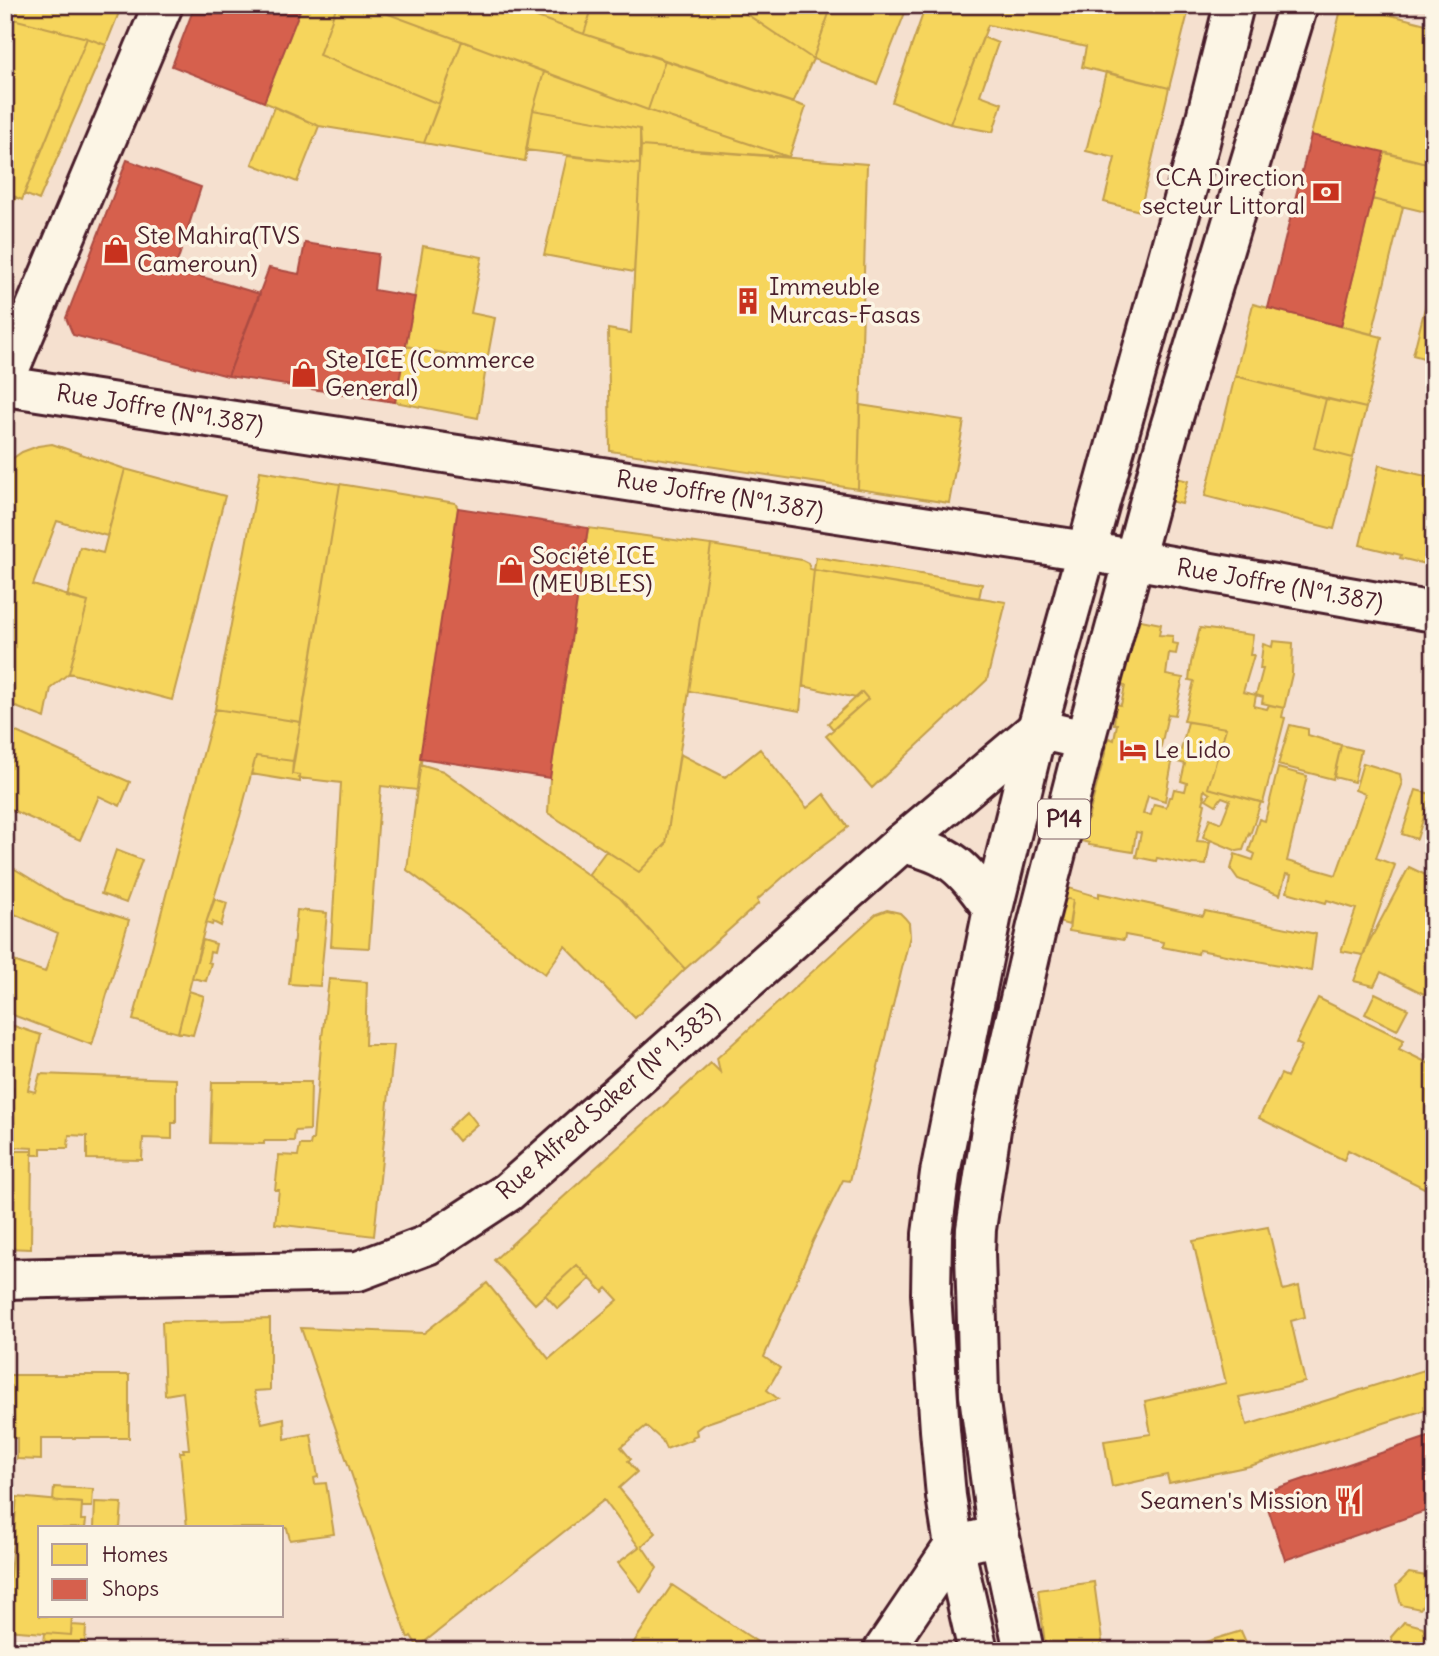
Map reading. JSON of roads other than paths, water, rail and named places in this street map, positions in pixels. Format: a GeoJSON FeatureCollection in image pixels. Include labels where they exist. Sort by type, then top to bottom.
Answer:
{"type":"FeatureCollection","features":[{"type":"Feature","properties":{"kind":"main road"},"geometry":{"type":"LineString","coordinates":[[5,383],[163,5]]}},
{"type":"Feature","properties":{"kind":"main road","name":"P14"},"geometry":{"type":"LineString","coordinates":[[978,1651],[954,1546],[940,1430],[931,1294],[932,1234],[940,1173],[993,909],[1037,729],[1200,142],[1234,5]]}},
{"type":"Feature","properties":{"kind":"main road","name":"P14"},"geometry":{"type":"LineString","coordinates":[[1024,1651],[999,1535],[979,1395],[976,1229],[993,1116],[1037,926],[1168,434],[1298,5]]}},
{"type":"Feature","properties":{"kind":"main road","name":"Rue Joffre (N°1.387)"},"geometry":{"type":"LineString","coordinates":[[5,383],[1086,551],[1434,612]]}},
{"type":"Feature","properties":{"kind":"main road"},"geometry":{"type":"LineString","coordinates":[[1037,729],[1085,740]]}},
{"type":"Feature","properties":{"kind":"main road","name":"Rue Alfred Saker (N° 1.383)"},"geometry":{"type":"LineString","coordinates":[[5,1279],[358,1271],[427,1245],[508,1192],[902,843],[1037,729]]}},
{"type":"Feature","properties":{"kind":"main road"},"geometry":{"type":"LineString","coordinates":[[902,843],[928,849],[960,867],[993,909]]}},
{"type":"Feature","properties":{"kind":"main road"},"geometry":{"type":"LineString","coordinates":[[883,1651],[954,1546],[999,1535]]}},
{"type":"Feature","properties":{"kind":"place","name":"CCA Direction secteur Littoral"},"geometry":{"type":"Point","coordinates":[1326,192]}},
{"type":"Feature","properties":{"kind":"place","name":"Ste Mahira(TVS Cameroun)"},"geometry":{"type":"Point","coordinates":[116,250]}},
{"type":"Feature","properties":{"kind":"place","name":"Immeuble Murcas-Fasas"},"geometry":{"type":"Point","coordinates":[748,301]}},
{"type":"Feature","properties":{"kind":"place","name":"Ste ICE (Commerce General)"},"geometry":{"type":"Point","coordinates":[304,374]}},
{"type":"Feature","properties":{"kind":"place","name":"Société ICE (MEUBLES)"},"geometry":{"type":"Point","coordinates":[511,570]}},
{"type":"Feature","properties":{"kind":"place","name":"Le Lido"},"geometry":{"type":"Point","coordinates":[1133,750]}},
{"type":"Feature","properties":{"kind":"place","name":"Seamen's Mission"},"geometry":{"type":"Point","coordinates":[1349,1501]}}]}
